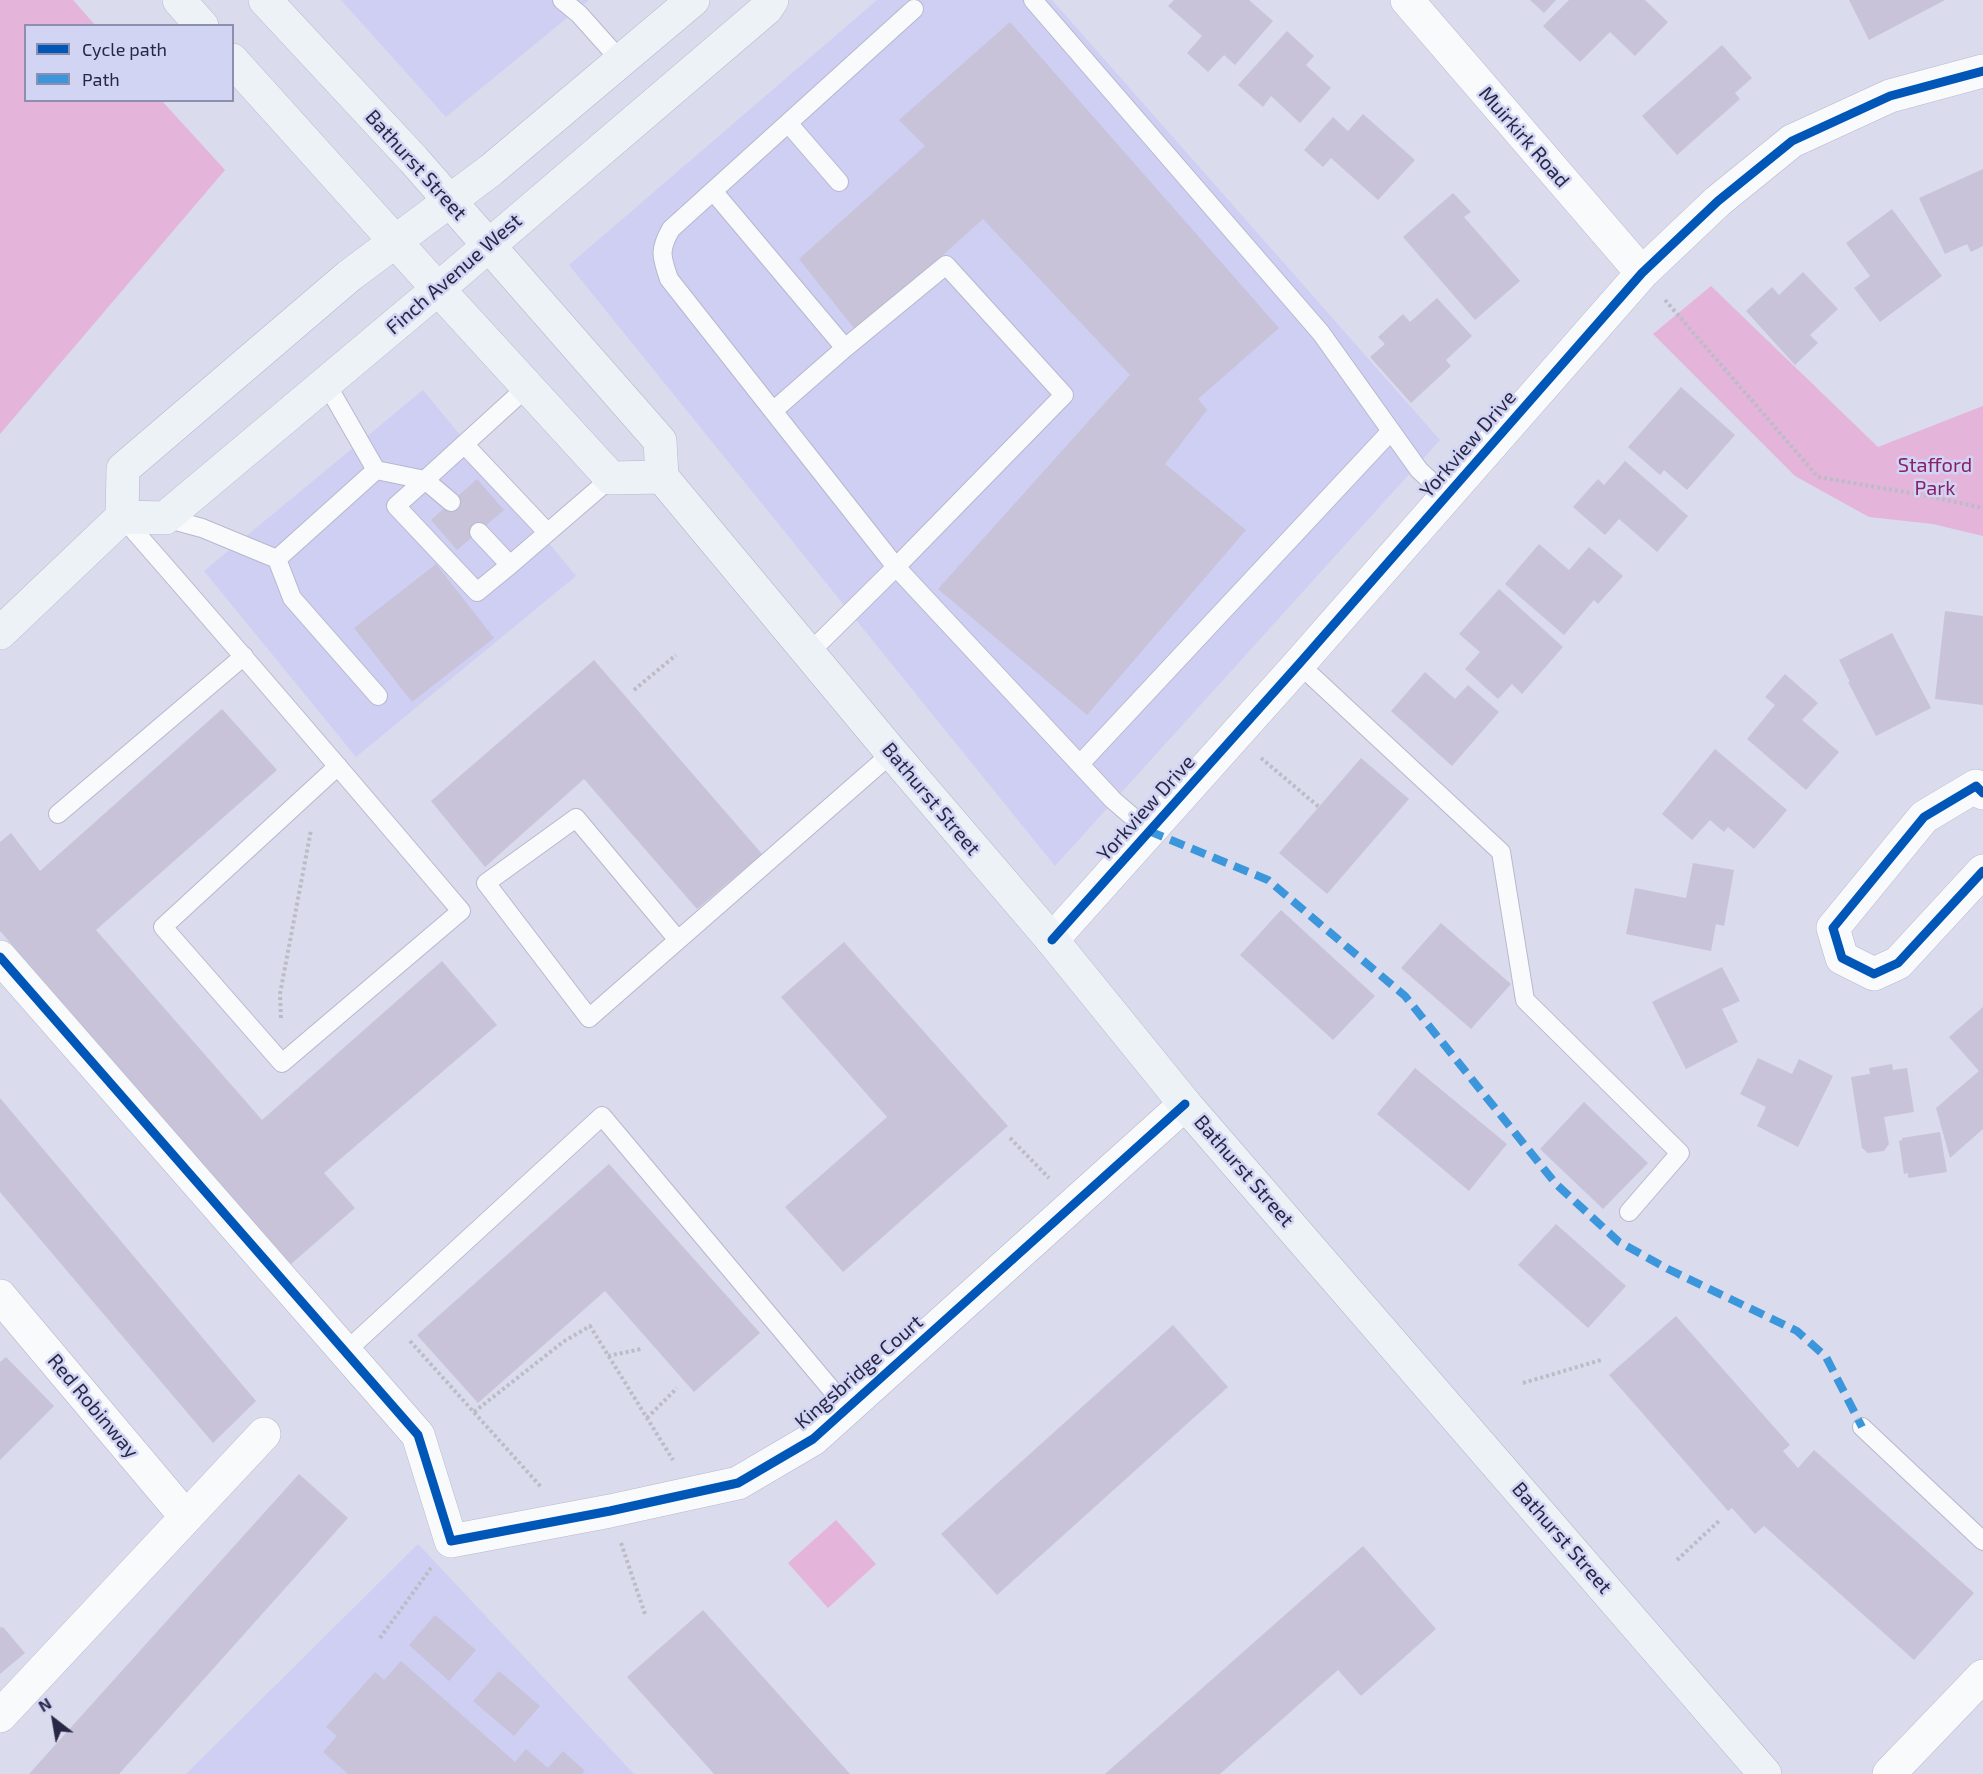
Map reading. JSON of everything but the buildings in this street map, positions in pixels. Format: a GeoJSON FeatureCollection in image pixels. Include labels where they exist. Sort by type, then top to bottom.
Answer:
{"type":"FeatureCollection","features":[{"type":"Feature","properties":{"kind":"main road"},"geometry":{"type":"LineString","coordinates":[[179,0],[199,24]]}},
{"type":"Feature","properties":{"kind":"main road","name":"Bathurst Street"},"geometry":{"type":"LineString","coordinates":[[265,0],[412,159],[660,441],[662,477],[808,654],[1052,940],[1185,1104],[1765,1774]]}},
{"type":"Feature","properties":{"kind":"main road"},"geometry":{"type":"LineString","coordinates":[[122,517],[123,469],[349,276],[491,170],[693,0]]}},
{"type":"Feature","properties":{"kind":"main road","name":"Finch Avenue West"},"geometry":{"type":"LineString","coordinates":[[165,518],[438,289],[766,9],[772,0]]}},
{"type":"Feature","properties":{"kind":"main road"},"geometry":{"type":"LineString","coordinates":[[234,62],[611,478],[662,477]]}},
{"type":"Feature","properties":{"kind":"main road"},"geometry":{"type":"LineString","coordinates":[[0,633],[122,517],[165,518]]}},
{"type":"Feature","properties":{"kind":"street","name":"Muirkirk Road"},"geometry":{"type":"LineString","coordinates":[[1407,0],[1642,273]]}},
{"type":"Feature","properties":{"kind":"street","name":"Yorkview Drive"},"geometry":{"type":"LineString","coordinates":[[1052,940],[1299,664],[1642,273],[1718,201],[1792,141],[1890,96],[1983,70]]}},
{"type":"Feature","properties":{"kind":"street"},"geometry":{"type":"LineString","coordinates":[[1983,793],[1976,786],[1924,817],[1833,928],[1842,958],[1874,974],[1898,963],[1983,871]]}},
{"type":"Feature","properties":{"kind":"street"},"geometry":{"type":"LineString","coordinates":[[0,957],[418,1435],[451,1540]]}},
{"type":"Feature","properties":{"kind":"street","name":"Kingsbridge Court"},"geometry":{"type":"LineString","coordinates":[[451,1540],[610,1511],[738,1483],[813,1439],[1185,1104]]}},
{"type":"Feature","properties":{"kind":"street","name":"Red Robinway"},"geometry":{"type":"LineString","coordinates":[[0,1296],[186,1517]]}},
{"type":"Feature","properties":{"kind":"street"},"geometry":{"type":"LineString","coordinates":[[0,1716],[264,1434]]}},
{"type":"Feature","properties":{"kind":"street"},"geometry":{"type":"LineString","coordinates":[[1889,1774],[1983,1676]]}},
{"type":"Feature","properties":{"kind":"lane"},"geometry":{"type":"LineString","coordinates":[[562,0],[579,14],[621,61]]}},
{"type":"Feature","properties":{"kind":"lane"},"geometry":{"type":"LineString","coordinates":[[1033,0],[1321,333],[1419,470],[1447,496]]}},
{"type":"Feature","properties":{"kind":"lane"},"geometry":{"type":"LineString","coordinates":[[916,3],[671,229],[661,246],[662,261],[669,279],[896,567],[1113,800],[1149,831]]}},
{"type":"Feature","properties":{"kind":"lane"},"geometry":{"type":"LineString","coordinates":[[788,123],[839,182]]}},
{"type":"Feature","properties":{"kind":"lane"},"geometry":{"type":"LineString","coordinates":[[713,190],[845,348]]}},
{"type":"Feature","properties":{"kind":"lane"},"geometry":{"type":"LineString","coordinates":[[773,411],[946,265],[1064,395],[808,654]]}},
{"type":"Feature","properties":{"kind":"lane"},"geometry":{"type":"LineString","coordinates":[[326,383],[376,470],[425,480],[451,502]]}},
{"type":"Feature","properties":{"kind":"lane"},"geometry":{"type":"LineString","coordinates":[[527,387],[396,506],[477,592],[611,478]]}},
{"type":"Feature","properties":{"kind":"lane"},"geometry":{"type":"LineString","coordinates":[[1080,764],[1391,431]]}},
{"type":"Feature","properties":{"kind":"lane"},"geometry":{"type":"LineString","coordinates":[[464,444],[547,532]]}},
{"type":"Feature","properties":{"kind":"lane"},"geometry":{"type":"LineString","coordinates":[[277,559],[376,470]]}},
{"type":"Feature","properties":{"kind":"lane"},"geometry":{"type":"LineString","coordinates":[[122,517],[244,656],[338,766],[461,910],[282,1063],[163,927],[338,766]]}},
{"type":"Feature","properties":{"kind":"lane"},"geometry":{"type":"LineString","coordinates":[[165,518],[202,528],[277,559],[292,598],[378,696]]}},
{"type":"Feature","properties":{"kind":"lane"},"geometry":{"type":"LineString","coordinates":[[479,532],[510,565]]}},
{"type":"Feature","properties":{"kind":"lane"},"geometry":{"type":"LineString","coordinates":[[58,814],[244,656]]}},
{"type":"Feature","properties":{"kind":"lane"},"geometry":{"type":"LineString","coordinates":[[1299,664],[1501,852],[1524,1000],[1680,1153],[1629,1212]]}},
{"type":"Feature","properties":{"kind":"lane"},"geometry":{"type":"LineString","coordinates":[[678,940],[576,818],[486,884],[589,1018],[892,753]]}},
{"type":"Feature","properties":{"kind":"lane"},"geometry":{"type":"LineString","coordinates":[[345,1352],[602,1116],[847,1408]]}},
{"type":"Feature","properties":{"kind":"lane"},"geometry":{"type":"LineString","coordinates":[[1862,1427],[1983,1541]]}},
{"type":"Feature","properties":{"kind":"path"},"geometry":{"type":"LineString","coordinates":[[1642,273],[1818,477],[1983,508]]}},
{"type":"Feature","properties":{"kind":"path"},"geometry":{"type":"LineString","coordinates":[[634,690],[676,655]]}},
{"type":"Feature","properties":{"kind":"path"},"geometry":{"type":"LineString","coordinates":[[1235,736],[1319,807]]}},
{"type":"Feature","properties":{"kind":"path"},"geometry":{"type":"LineString","coordinates":[[282,1063],[280,994],[320,782]]}},
{"type":"Feature","properties":{"kind":"path"},"geometry":{"type":"LineString","coordinates":[[1010,1138],[1074,1204]]}},
{"type":"Feature","properties":{"kind":"path"},"geometry":{"type":"LineString","coordinates":[[474,1412],[563,1342],[590,1326],[694,1493]]}},
{"type":"Feature","properties":{"kind":"path"},"geometry":{"type":"LineString","coordinates":[[410,1341],[570,1518]]}},
{"type":"Feature","properties":{"kind":"path"},"geometry":{"type":"LineString","coordinates":[[608,1356],[641,1349]]}},
{"type":"Feature","properties":{"kind":"path"},"geometry":{"type":"LineString","coordinates":[[1523,1383],[1601,1360]]}},
{"type":"Feature","properties":{"kind":"path"},"geometry":{"type":"LineString","coordinates":[[646,1418],[677,1388]]}},
{"type":"Feature","properties":{"kind":"path"},"geometry":{"type":"LineString","coordinates":[[610,1511],[645,1614]]}},
{"type":"Feature","properties":{"kind":"path"},"geometry":{"type":"LineString","coordinates":[[1677,1560],[1720,1520]]}},
{"type":"Feature","properties":{"kind":"path"},"geometry":{"type":"LineString","coordinates":[[380,1638],[451,1540]]}},
{"type":"Feature","properties":{"kind":"shaded area"},"geometry":{"type":"Polygon","coordinates":[[[341,0],[589,0],[446,117],[341,0]]]}},
{"type":"Feature","properties":{"kind":"shaded area"},"geometry":{"type":"Polygon","coordinates":[[[877,0],[1052,0],[1440,440],[1055,866],[569,265],[877,0]]]}},
{"type":"Feature","properties":{"kind":"shaded area"},"geometry":{"type":"Polygon","coordinates":[[[423,390],[576,576],[356,757],[204,571],[423,390]]]}},
{"type":"Feature","properties":{"kind":"shaded area"},"geometry":{"type":"Polygon","coordinates":[[[418,1544],[634,1774],[186,1774],[418,1544]]]}},
{"type":"Feature","properties":{"kind":"green space"},"geometry":{"type":"Polygon","coordinates":[[[0,0],[73,0],[94,24],[24,24],[24,102],[163,102],[225,170],[0,434],[0,0]]]}},
{"type":"Feature","properties":{"kind":"green space","name":"Stafford Park"},"geometry":{"type":"Polygon","coordinates":[[[1711,286],[1878,447],[1983,406],[1983,536],[1933,524],[1869,517],[1795,476],[1653,334],[1711,286]]]}},
{"type":"Feature","properties":{"kind":"green space"},"geometry":{"type":"Polygon","coordinates":[[[836,1520],[876,1564],[828,1608],[788,1563],[836,1520]]]}},
{"type":"Feature","properties":{"kind":"marked path"},"geometry":{"type":"LineString","coordinates":[[1149,831],[1268,880],[1405,996],[1556,1184],[1619,1242],[1668,1269],[1797,1331],[1826,1357],[1862,1427]]}},
{"type":"Feature","properties":{"kind":"cycle path"},"geometry":{"type":"LineString","coordinates":[[1052,940],[1299,664],[1642,273],[1718,201],[1792,141],[1890,96],[1983,71]]}},
{"type":"Feature","properties":{"kind":"cycle path"},"geometry":{"type":"LineString","coordinates":[[1983,793],[1976,786],[1924,817],[1833,928],[1842,958],[1874,974],[1898,963],[1983,871]]}},
{"type":"Feature","properties":{"kind":"cycle path"},"geometry":{"type":"LineString","coordinates":[[0,957],[418,1435],[451,1541],[610,1511],[738,1483],[813,1439],[1185,1104]]}}]}
